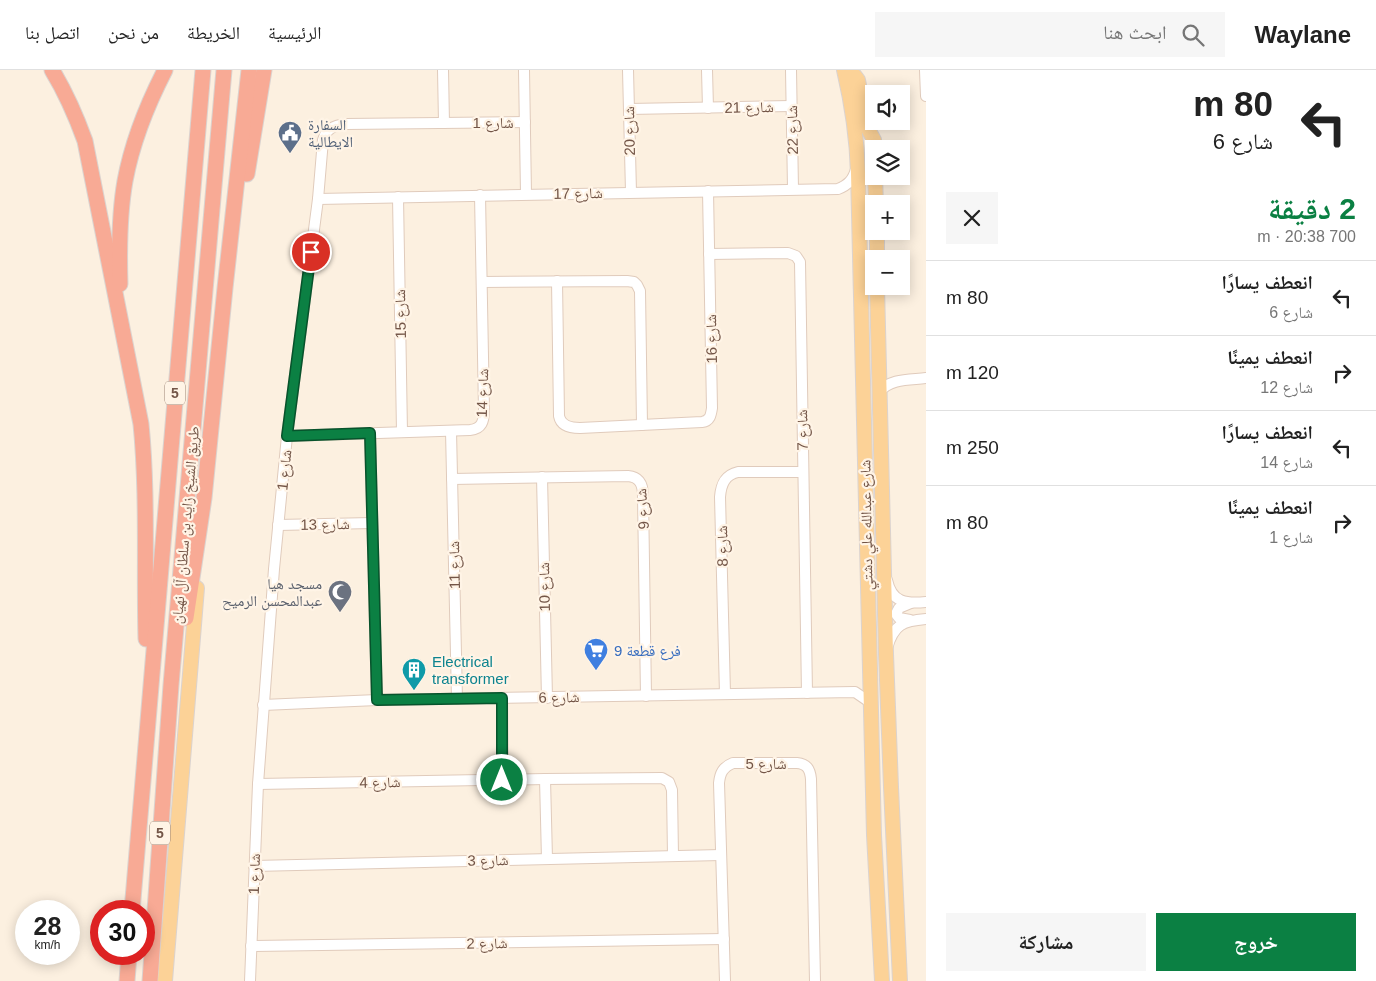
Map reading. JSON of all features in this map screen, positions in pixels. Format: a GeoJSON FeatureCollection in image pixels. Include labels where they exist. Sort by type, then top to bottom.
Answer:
{"type":"FeatureCollection","features":[{"type":"Feature","properties":{"kind":"highway"},"geometry":{"type":"LineString","coordinates":[[52,70],[63,88],[85,141],[140,424],[145,488],[144,590],[148,715]]}},
{"type":"Feature","properties":{"kind":"highway","name":"طريق الشيخ زايد بن سلطان آل نهيان"},"geometry":{"type":"LineString","coordinates":[[133,900],[202,70]]}},
{"type":"Feature","properties":{"kind":"highway","name":"طريق الشيخ زايد بن سلطان آل نهيان"},"geometry":{"type":"LineString","coordinates":[[150,981],[171,685],[224,70]]}},
{"type":"Feature","properties":{"kind":"highway"},"geometry":{"type":"LineString","coordinates":[[171,685],[180,658],[204,498],[249,70]]}},
{"type":"Feature","properties":{"kind":"highway"},"geometry":{"type":"LineString","coordinates":[[225,288],[264,70]]}},
{"type":"Feature","properties":{"kind":"highway"},"geometry":{"type":"LineString","coordinates":[[126,348],[120,284],[120,248],[125,181],[148,104],[165,71]]}},
{"type":"Feature","properties":{"kind":"highway"},"geometry":{"type":"LineString","coordinates":[[126,981],[128,965]]}},
{"type":"Feature","properties":{"kind":"main road"},"geometry":{"type":"LineString","coordinates":[[862,70],[868,97],[873,140]]}},
{"type":"Feature","properties":{"kind":"main road"},"geometry":{"type":"LineString","coordinates":[[846,76],[855,76],[857,79],[867,127],[872,140]]}},
{"type":"Feature","properties":{"kind":"main road","name":"شارع عبدالله علي دشتي"},"geometry":{"type":"LineString","coordinates":[[846,76],[858,160],[870,703],[874,835],[882,981]]}},
{"type":"Feature","properties":{"kind":"main road","name":"شارع عبدالله علي دشتي"},"geometry":{"type":"LineString","coordinates":[[877,295],[886,654],[900,981]]}},
{"type":"Feature","properties":{"kind":"main road"},"geometry":{"type":"LineString","coordinates":[[165,981],[204,498]]}},
{"type":"Feature","properties":{"kind":"main road"},"geometry":{"type":"LineString","coordinates":[[870,703],[877,728],[881,782],[882,785],[891,788]]}},
{"type":"Feature","properties":{"kind":"main road"},"geometry":{"type":"LineString","coordinates":[[874,808],[877,800],[883,800],[886,803],[887,866],[895,889]]}},
{"type":"Feature","properties":{"kind":"street"},"geometry":{"type":"LineString","coordinates":[[443,70],[444,123]]}},
{"type":"Feature","properties":{"kind":"street"},"geometry":{"type":"LineString","coordinates":[[524,70],[526,194]]}},
{"type":"Feature","properties":{"kind":"street","name":"شارع 20"},"geometry":{"type":"LineString","coordinates":[[628,70],[631,192]]}},
{"type":"Feature","properties":{"kind":"street","name":"شارع 21"},"geometry":{"type":"LineString","coordinates":[[707,70],[708,108]]}},
{"type":"Feature","properties":{"kind":"street","name":"شارع 22"},"geometry":{"type":"LineString","coordinates":[[791,70],[793,190]]}},
{"type":"Feature","properties":{"kind":"street"},"geometry":{"type":"LineString","coordinates":[[925,70],[926,96]]}},
{"type":"Feature","properties":{"kind":"street","name":"شارع 21"},"geometry":{"type":"LineString","coordinates":[[629,109],[791,106]]}},
{"type":"Feature","properties":{"kind":"street","name":"شارع 1"},"geometry":{"type":"LineString","coordinates":[[250,981],[258,784],[278,525],[287,436],[318,199],[323,140],[331,128],[346,124],[525,122]]}},
{"type":"Feature","properties":{"kind":"street"},"geometry":{"type":"LineString","coordinates":[[838,189],[852,180],[858,160]]}},
{"type":"Feature","properties":{"kind":"street"},"geometry":{"type":"LineString","coordinates":[[838,189],[847,192],[852,197],[859,214]]}},
{"type":"Feature","properties":{"kind":"street","name":"شارع 17"},"geometry":{"type":"LineString","coordinates":[[318,199],[838,189]]}},
{"type":"Feature","properties":{"kind":"street","name":"شارع 16"},"geometry":{"type":"LineString","coordinates":[[557,282],[560,421],[566,426],[575,428],[707,421],[712,408],[708,191]]}},
{"type":"Feature","properties":{"kind":"street","name":"شارع 14"},"geometry":{"type":"LineString","coordinates":[[287,436],[451,431],[477,429],[481,425],[484,418],[480,195]]}},
{"type":"Feature","properties":{"kind":"street","name":"شارع 15"},"geometry":{"type":"LineString","coordinates":[[398,197],[402,432]]}},
{"type":"Feature","properties":{"kind":"street","name":"شارع 7"},"geometry":{"type":"LineString","coordinates":[[709,254],[784,252],[794,254],[799,260],[807,693]]}},
{"type":"Feature","properties":{"kind":"street"},"geometry":{"type":"LineString","coordinates":[[482,282],[634,282],[640,291],[642,425]]}},
{"type":"Feature","properties":{"kind":"street"},"geometry":{"type":"LineString","coordinates":[[879,372],[885,378],[894,382]]}},
{"type":"Feature","properties":{"kind":"street"},"geometry":{"type":"LineString","coordinates":[[880,392],[886,385],[894,382],[926,378]]}},
{"type":"Feature","properties":{"kind":"street","name":"شارع 11"},"geometry":{"type":"LineString","coordinates":[[451,431],[457,699]]}},
{"type":"Feature","properties":{"kind":"street"},"geometry":{"type":"LineString","coordinates":[[370,433],[377,700]]}},
{"type":"Feature","properties":{"kind":"street","name":"شارع 8"},"geometry":{"type":"LineString","coordinates":[[725,694],[720,497],[722,484],[729,475],[738,472],[802,472]]}},
{"type":"Feature","properties":{"kind":"street","name":"شارع 9"},"geometry":{"type":"LineString","coordinates":[[452,479],[630,476],[640,481],[643,496],[646,696]]}},
{"type":"Feature","properties":{"kind":"street","name":"شارع 10"},"geometry":{"type":"LineString","coordinates":[[542,477],[547,698]]}},
{"type":"Feature","properties":{"kind":"street","name":"شارع 13"},"geometry":{"type":"LineString","coordinates":[[278,525],[372,523]]}},
{"type":"Feature","properties":{"kind":"street"},"geometry":{"type":"LineString","coordinates":[[885,571],[891,592],[900,600],[911,603]]}},
{"type":"Feature","properties":{"kind":"street"},"geometry":{"type":"LineString","coordinates":[[926,602],[911,603],[896,611],[896,616],[901,619],[926,619]]}},
{"type":"Feature","properties":{"kind":"street"},"geometry":{"type":"LineString","coordinates":[[886,654],[888,644],[896,630],[904,623],[913,620]]}},
{"type":"Feature","properties":{"kind":"street"},"geometry":{"type":"LineString","coordinates":[[870,681],[866,686],[855,692],[870,703]]}},
{"type":"Feature","properties":{"kind":"street","name":"شارع 6"},"geometry":{"type":"LineString","coordinates":[[263,704],[377,700],[855,692]]}},
{"type":"Feature","properties":{"kind":"street"},"geometry":{"type":"LineString","coordinates":[[502,698],[502,780]]}},
{"type":"Feature","properties":{"kind":"street","name":"شارع 5"},"geometry":{"type":"LineString","coordinates":[[725,981],[720,776],[724,768],[730,764],[797,763],[807,767],[810,771],[811,779],[815,981]]}},
{"type":"Feature","properties":{"kind":"street","name":"شارع 4"},"geometry":{"type":"LineString","coordinates":[[258,784],[657,777],[666,780],[670,784],[673,793],[673,856]]}},
{"type":"Feature","properties":{"kind":"street"},"geometry":{"type":"LineString","coordinates":[[545,779],[547,859]]}},
{"type":"Feature","properties":{"kind":"street","name":"شارع 3"},"geometry":{"type":"LineString","coordinates":[[254,866],[721,855]]}},
{"type":"Feature","properties":{"kind":"street","name":"شارع 2"},"geometry":{"type":"LineString","coordinates":[[251,946],[724,939]]}},
{"type":"Feature","properties":{"kind":"street"},"geometry":{"type":"LineString","coordinates":[[877,981],[881,957]]}},
{"type":"Feature","properties":{"kind":"place","name":"السفارة الايطالية"},"geometry":{"type":"Point","coordinates":[290,154]}},
{"type":"Feature","properties":{"kind":"place","name":"مسجد هيا عبدالمحسن الرميح"},"geometry":{"type":"Point","coordinates":[340,613]}},
{"type":"Feature","properties":{"kind":"place","name":"فرع قطعة 9"},"geometry":{"type":"Point","coordinates":[596,671]}},
{"type":"Feature","properties":{"kind":"place","name":"Electrical transformer"},"geometry":{"type":"Point","coordinates":[414,691]}},
{"type":"Feature","properties":{"kind":"route"},"geometry":{"type":"LineString","coordinates":[[311,252],[287,436],[370,433],[377,700],[502,698],[502,780]]}}]}
